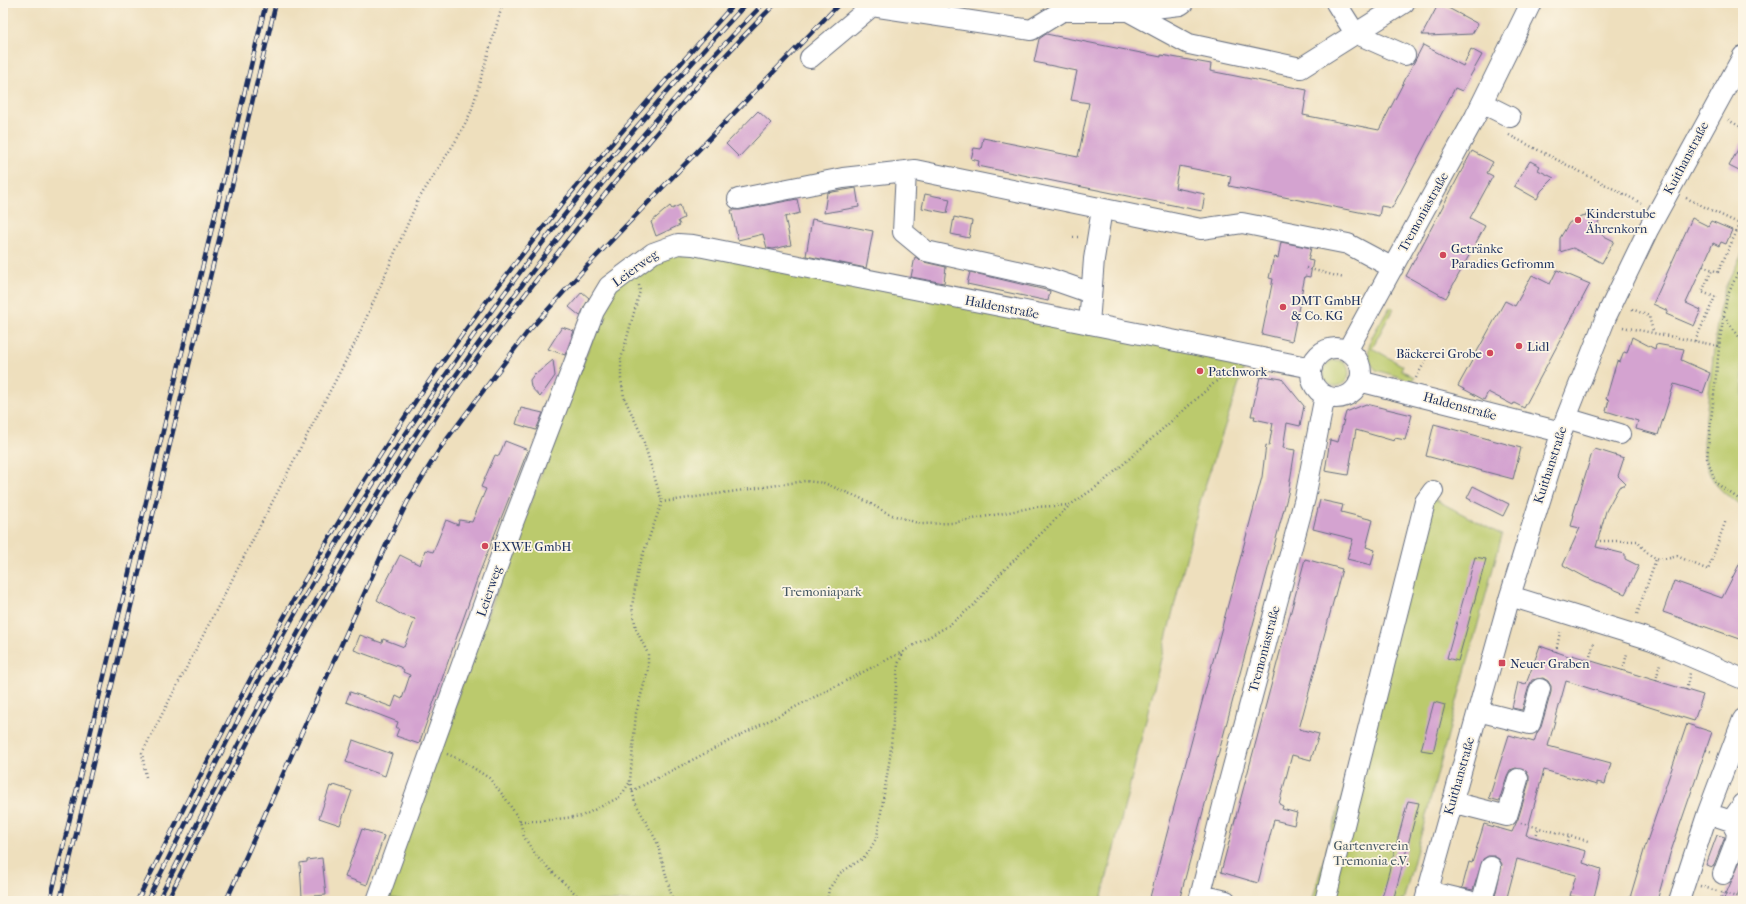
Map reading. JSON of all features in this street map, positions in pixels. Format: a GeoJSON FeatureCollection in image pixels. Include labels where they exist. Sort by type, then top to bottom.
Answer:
{"type":"FeatureCollection","features":[{"type":"Feature","properties":{"kind":"street"},"geometry":{"type":"LineString","coordinates":[[810,58],[872,6],[1031,30],[1062,11],[1180,5],[1183,3]]}},
{"type":"Feature","properties":{"kind":"street"},"geometry":{"type":"LineString","coordinates":[[1336,3],[1355,33],[1406,55]]}},
{"type":"Feature","properties":{"kind":"street"},"geometry":{"type":"LineString","coordinates":[[1125,7],[1190,44],[1301,68],[1404,3]]}},
{"type":"Feature","properties":{"kind":"street","name":"Tremoniastraße"},"geometry":{"type":"LineString","coordinates":[[1347,351],[1482,102],[1531,3]]}},
{"type":"Feature","properties":{"kind":"street","name":"Kuithanstraße"},"geometry":{"type":"LineString","coordinates":[[1426,896],[1510,596],[1563,425],[1606,318],[1648,230],[1743,56]]}},
{"type":"Feature","properties":{"kind":"street"},"geometry":{"type":"LineString","coordinates":[[1482,102],[1507,124]]}},
{"type":"Feature","properties":{"kind":"street"},"geometry":{"type":"LineString","coordinates":[[738,199],[843,178],[915,170],[1201,229],[1242,223],[1348,244],[1393,268]]}},
{"type":"Feature","properties":{"kind":"street"},"geometry":{"type":"LineString","coordinates":[[906,171],[903,232],[926,251],[1048,278],[1091,293]]}},
{"type":"Feature","properties":{"kind":"street"},"geometry":{"type":"LineString","coordinates":[[1089,324],[1091,293],[1102,209]]}},
{"type":"Feature","properties":{"kind":"street","name":"Leierweg"},"geometry":{"type":"LineString","coordinates":[[377,901],[434,747],[511,528],[594,311],[609,286],[653,253],[663,248],[678,244],[693,245]]}},
{"type":"Feature","properties":{"kind":"street","name":"Haldenstraße"},"geometry":{"type":"LineString","coordinates":[[693,245],[1312,368]]}},
{"type":"Feature","properties":{"kind":"street"},"geometry":{"type":"LineString","coordinates":[[1338,349],[1347,351],[1354,356],[1359,365],[1360,380],[1356,388],[1347,395],[1338,398],[1325,395],[1314,383],[1312,368],[1317,357],[1326,351],[1338,349]]}},
{"type":"Feature","properties":{"kind":"street","name":"Haldenstraße"},"geometry":{"type":"LineString","coordinates":[[1360,380],[1563,425],[1620,434]]}},
{"type":"Feature","properties":{"kind":"street","name":"Tremoniastraße"},"geometry":{"type":"LineString","coordinates":[[1200,898],[1229,782],[1305,498],[1325,395]]}},
{"type":"Feature","properties":{"kind":"street"},"geometry":{"type":"LineString","coordinates":[[1325,901],[1425,502],[1433,491]]}},
{"type":"Feature","properties":{"kind":"street"},"geometry":{"type":"LineString","coordinates":[[1510,596],[1652,640],[1743,679]]}},
{"type":"Feature","properties":{"kind":"street"},"geometry":{"type":"LineString","coordinates":[[1478,710],[1530,724],[1540,689]]}},
{"type":"Feature","properties":{"kind":"street"},"geometry":{"type":"LineString","coordinates":[[1679,901],[1708,812],[1743,719]]}},
{"type":"Feature","properties":{"kind":"street"},"geometry":{"type":"LineString","coordinates":[[1452,802],[1507,816],[1518,779]]}},
{"type":"Feature","properties":{"kind":"street"},"geometry":{"type":"LineString","coordinates":[[1731,821],[1743,804]]}},
{"type":"Feature","properties":{"kind":"street"},"geometry":{"type":"LineString","coordinates":[[1708,812],[1731,821],[1737,833],[1723,883]]}},
{"type":"Feature","properties":{"kind":"street"},"geometry":{"type":"LineString","coordinates":[[1482,901],[1491,868]]}},
{"type":"Feature","properties":{"kind":"street"},"geometry":{"type":"LineString","coordinates":[[1426,896],[1469,901]]}},
{"type":"Feature","properties":{"kind":"street"},"geometry":{"type":"LineString","coordinates":[[1200,898],[1226,901]]}},
{"type":"Feature","properties":{"kind":"path"},"geometry":{"type":"LineString","coordinates":[[146,777],[142,753],[357,339],[418,200],[457,139],[471,112],[502,3]]}},
{"type":"Feature","properties":{"kind":"path"},"geometry":{"type":"LineString","coordinates":[[1728,119],[1743,128]]}},
{"type":"Feature","properties":{"kind":"path"},"geometry":{"type":"LineString","coordinates":[[1507,124],[1641,203]]}},
{"type":"Feature","properties":{"kind":"path"},"geometry":{"type":"LineString","coordinates":[[1686,198],[1740,224],[1718,272],[1703,266]]}},
{"type":"Feature","properties":{"kind":"path"},"geometry":{"type":"LineString","coordinates":[[1306,268],[1320,273],[1344,278]]}},
{"type":"Feature","properties":{"kind":"path"},"geometry":{"type":"LineString","coordinates":[[1743,268],[1738,272],[1727,297],[1723,316],[1707,458],[1716,482],[1743,502]]}},
{"type":"Feature","properties":{"kind":"path"},"geometry":{"type":"LineString","coordinates":[[630,269],[640,290],[621,359],[621,379],[624,397],[642,436],[662,502],[638,568],[632,607],[636,629],[648,654],[648,670],[636,713],[630,781],[635,802],[657,842],[673,901]]}},
{"type":"Feature","properties":{"kind":"path"},"geometry":{"type":"LineString","coordinates":[[1695,340],[1715,298],[1702,292],[1712,270]]}},
{"type":"Feature","properties":{"kind":"path"},"geometry":{"type":"LineString","coordinates":[[1632,309],[1649,316],[1653,332]]}},
{"type":"Feature","properties":{"kind":"path"},"geometry":{"type":"LineString","coordinates":[[1723,316],[1743,342]]}},
{"type":"Feature","properties":{"kind":"path"},"geometry":{"type":"LineString","coordinates":[[1623,327],[1695,340],[1719,346]]}},
{"type":"Feature","properties":{"kind":"path"},"geometry":{"type":"LineString","coordinates":[[632,791],[904,651],[948,626],[974,606],[1001,573],[1070,505],[1102,483],[1246,355]]}},
{"type":"Feature","properties":{"kind":"path"},"geometry":{"type":"LineString","coordinates":[[1414,384],[1427,358]]}},
{"type":"Feature","properties":{"kind":"path"},"geometry":{"type":"LineString","coordinates":[[662,502],[805,481],[824,483],[860,498],[889,514],[921,524],[952,523],[1035,507],[1070,505]]}},
{"type":"Feature","properties":{"kind":"path"},"geometry":{"type":"LineString","coordinates":[[1600,541],[1637,541],[1650,556],[1656,559],[1668,559],[1677,556],[1708,570],[1726,520]]}},
{"type":"Feature","properties":{"kind":"path"},"geometry":{"type":"LineString","coordinates":[[1637,614],[1656,559]]}},
{"type":"Feature","properties":{"kind":"path"},"geometry":{"type":"LineString","coordinates":[[1556,652],[1560,632]]}},
{"type":"Feature","properties":{"kind":"path"},"geometry":{"type":"LineString","coordinates":[[1589,660],[1594,643]]}},
{"type":"Feature","properties":{"kind":"path"},"geometry":{"type":"LineString","coordinates":[[827,901],[829,889],[840,873],[862,859],[868,852],[876,837],[890,757],[898,664],[904,651]]}},
{"type":"Feature","properties":{"kind":"path"},"geometry":{"type":"LineString","coordinates":[[1623,671],[1627,653]]}},
{"type":"Feature","properties":{"kind":"path"},"geometry":{"type":"LineString","coordinates":[[1656,681],[1660,663]]}},
{"type":"Feature","properties":{"kind":"path"},"geometry":{"type":"LineString","coordinates":[[1686,690],[1690,673]]}},
{"type":"Feature","properties":{"kind":"path"},"geometry":{"type":"LineString","coordinates":[[434,747],[461,760],[489,778],[506,799],[520,821],[524,836],[538,858],[583,901]]}},
{"type":"Feature","properties":{"kind":"path"},"geometry":{"type":"LineString","coordinates":[[520,821],[540,821],[582,816],[620,797],[630,781]]}},
{"type":"Feature","properties":{"kind":"path"},"geometry":{"type":"LineString","coordinates":[[1518,822],[1588,841]]}},
{"type":"Feature","properties":{"kind":"path"},"geometry":{"type":"LineString","coordinates":[[1536,838],[1538,828]]}},
{"type":"Feature","properties":{"kind":"path"},"geometry":{"type":"LineString","coordinates":[[1566,846],[1570,836]]}},
{"type":"Feature","properties":{"kind":"path"},"geometry":{"type":"LineString","coordinates":[[1720,901],[1723,883]]}},
{"type":"Feature","properties":{"kind":"green space","name":"Tremoniapark"},"geometry":{"type":"Polygon","coordinates":[[[678,247],[1247,359],[1201,498],[1101,901],[412,901],[382,897],[612,286],[678,247]]]}},
{"type":"Feature","properties":{"kind":"green space"},"geometry":{"type":"Polygon","coordinates":[[[1743,252],[1743,507],[1725,494],[1713,480],[1706,464],[1703,442],[1718,315],[1725,288],[1743,252]]]}},
{"type":"Feature","properties":{"kind":"green space"},"geometry":{"type":"Polygon","coordinates":[[[1390,307],[1393,309],[1372,348],[1403,366],[1401,370],[1414,377],[1412,381],[1376,370],[1371,362],[1369,346],[1376,330],[1390,307]]]}},
{"type":"Feature","properties":{"kind":"green space"},"geometry":{"type":"Polygon","coordinates":[[[1336,360],[1345,364],[1349,373],[1345,382],[1336,386],[1327,382],[1323,373],[1327,364],[1336,360]]]}},
{"type":"Feature","properties":{"kind":"green space","name":"Gartenverein Tremonia e.V."},"geometry":{"type":"Polygon","coordinates":[[[1423,493],[1502,535],[1403,901],[1312,901],[1367,708],[1423,493]]]}},
{"type":"Feature","properties":{"kind":"building"},"geometry":{"type":"Polygon","coordinates":[[[1439,3],[1478,24],[1472,34],[1422,35],[1439,3]]]}},
{"type":"Feature","properties":{"kind":"building"},"geometry":{"type":"Polygon","coordinates":[[[1046,34],[1161,57],[1161,55],[1211,64],[1210,71],[1307,90],[1303,115],[1379,130],[1423,45],[1463,66],[1471,49],[1482,55],[1462,91],[1455,88],[1392,208],[1381,206],[1379,216],[1229,186],[1231,176],[1179,166],[1175,188],[1205,194],[1202,211],[978,166],[979,161],[971,159],[974,148],[981,149],[983,138],[1078,157],[1089,103],[1071,100],[1077,71],[1034,62],[1039,39],[1046,34]]]}},
{"type":"Feature","properties":{"kind":"building"},"geometry":{"type":"Polygon","coordinates":[[[758,111],[771,123],[739,157],[726,144],[758,111]]]}},
{"type":"Feature","properties":{"kind":"building"},"geometry":{"type":"Polygon","coordinates":[[[1743,140],[1743,173],[1729,166],[1743,140]]]}},
{"type":"Feature","properties":{"kind":"building"},"geometry":{"type":"Polygon","coordinates":[[[1472,151],[1493,162],[1487,173],[1493,176],[1470,218],[1485,226],[1446,298],[1406,276],[1472,151]]]}},
{"type":"Feature","properties":{"kind":"building"},"geometry":{"type":"Polygon","coordinates":[[[1530,161],[1540,166],[1538,170],[1554,178],[1541,191],[1537,199],[1514,186],[1530,161]]]}},
{"type":"Feature","properties":{"kind":"building"},"geometry":{"type":"Polygon","coordinates":[[[856,188],[859,207],[824,213],[827,193],[856,188]]]}},
{"type":"Feature","properties":{"kind":"building"},"geometry":{"type":"Polygon","coordinates":[[[925,194],[950,199],[947,213],[922,208],[925,194]]]}},
{"type":"Feature","properties":{"kind":"building"},"geometry":{"type":"Polygon","coordinates":[[[797,199],[800,213],[785,217],[791,245],[773,249],[767,248],[763,234],[738,240],[731,210],[740,210],[797,199]]]}},
{"type":"Feature","properties":{"kind":"building"},"geometry":{"type":"Polygon","coordinates":[[[680,205],[684,218],[678,221],[680,225],[656,236],[651,222],[670,206],[672,209],[680,205]]]}},
{"type":"Feature","properties":{"kind":"building"},"geometry":{"type":"Polygon","coordinates":[[[1594,214],[1601,216],[1598,223],[1602,235],[1614,241],[1602,263],[1573,248],[1560,252],[1560,238],[1569,223],[1581,216],[1594,214]]]}},
{"type":"Feature","properties":{"kind":"building"},"geometry":{"type":"Polygon","coordinates":[[[954,217],[972,221],[969,238],[951,234],[954,217]]]}},
{"type":"Feature","properties":{"kind":"building"},"geometry":{"type":"Polygon","coordinates":[[[1692,218],[1708,226],[1711,221],[1732,230],[1726,244],[1721,242],[1719,246],[1713,243],[1686,303],[1701,310],[1694,326],[1666,314],[1668,311],[1653,304],[1692,218]]]}},
{"type":"Feature","properties":{"kind":"building"},"geometry":{"type":"Polygon","coordinates":[[[812,219],[873,231],[866,268],[806,256],[812,219]]]}},
{"type":"Feature","properties":{"kind":"building","name":"DMT GmbH & Co. KG"},"geometry":{"type":"Polygon","coordinates":[[[1281,242],[1311,248],[1308,260],[1313,261],[1310,277],[1305,276],[1292,341],[1262,334],[1273,279],[1269,278],[1273,260],[1275,257],[1278,258],[1281,242]]]}},
{"type":"Feature","properties":{"kind":"building"},"geometry":{"type":"Polygon","coordinates":[[[915,257],[924,262],[946,267],[944,283],[911,277],[915,257]]]}},
{"type":"Feature","properties":{"kind":"building","name":"Lidl"},"geometry":{"type":"Polygon","coordinates":[[[1557,270],[1590,284],[1524,408],[1514,403],[1513,405],[1488,392],[1484,400],[1458,386],[1505,301],[1515,306],[1532,275],[1550,284],[1557,270]]]}},
{"type":"Feature","properties":{"kind":"building"},"geometry":{"type":"Polygon","coordinates":[[[970,272],[1050,291],[1048,301],[967,284],[970,272]]]}},
{"type":"Feature","properties":{"kind":"building"},"geometry":{"type":"Polygon","coordinates":[[[582,292],[589,298],[580,316],[569,307],[582,292]]]}},
{"type":"Feature","properties":{"kind":"building"},"geometry":{"type":"Polygon","coordinates":[[[562,327],[574,331],[565,355],[548,349],[562,327]]]}},
{"type":"Feature","properties":{"kind":"building"},"geometry":{"type":"Polygon","coordinates":[[[1632,337],[1655,349],[1656,344],[1684,349],[1681,360],[1710,373],[1703,393],[1674,384],[1658,435],[1636,429],[1638,421],[1606,411],[1609,400],[1606,399],[1617,361],[1620,362],[1624,352],[1627,353],[1632,337]]]}},
{"type":"Feature","properties":{"kind":"building"},"geometry":{"type":"Polygon","coordinates":[[[553,360],[555,376],[540,397],[531,387],[530,380],[535,373],[536,374],[553,360]]]}},
{"type":"Feature","properties":{"kind":"building"},"geometry":{"type":"Polygon","coordinates":[[[1263,376],[1282,379],[1304,406],[1300,426],[1287,423],[1283,448],[1295,450],[1288,494],[1179,901],[1149,901],[1262,477],[1266,445],[1269,446],[1273,423],[1254,419],[1255,416],[1251,416],[1260,377],[1263,378],[1263,376]]]}},
{"type":"Feature","properties":{"kind":"building"},"geometry":{"type":"Polygon","coordinates":[[[1366,404],[1412,415],[1405,440],[1395,438],[1394,441],[1356,430],[1348,475],[1325,471],[1330,440],[1338,442],[1346,412],[1366,404]]]}},
{"type":"Feature","properties":{"kind":"building"},"geometry":{"type":"Polygon","coordinates":[[[521,408],[543,413],[536,430],[516,424],[521,408]]]}},
{"type":"Feature","properties":{"kind":"building"},"geometry":{"type":"Polygon","coordinates":[[[1434,424],[1521,448],[1513,479],[1426,456],[1434,424]]]}},
{"type":"Feature","properties":{"kind":"building"},"geometry":{"type":"Polygon","coordinates":[[[505,441],[528,450],[479,574],[419,744],[396,736],[399,728],[396,728],[398,722],[346,702],[350,692],[392,707],[396,696],[402,699],[410,675],[403,672],[404,670],[400,667],[354,650],[360,635],[382,643],[383,639],[404,647],[415,619],[402,615],[377,600],[400,555],[420,565],[425,550],[433,552],[446,520],[458,525],[459,520],[472,522],[486,489],[481,487],[495,455],[499,456],[505,441]]]}},
{"type":"Feature","properties":{"kind":"building"},"geometry":{"type":"Polygon","coordinates":[[[1595,449],[1624,458],[1618,476],[1626,484],[1619,487],[1606,511],[1596,547],[1625,554],[1625,559],[1639,566],[1625,594],[1585,577],[1563,565],[1580,528],[1571,526],[1573,515],[1592,453],[1595,449]]]}},
{"type":"Feature","properties":{"kind":"building"},"geometry":{"type":"Polygon","coordinates":[[[1473,486],[1509,504],[1503,516],[1467,498],[1473,486]]]}},
{"type":"Feature","properties":{"kind":"building"},"geometry":{"type":"Polygon","coordinates":[[[1320,500],[1343,505],[1341,512],[1373,520],[1366,547],[1375,550],[1371,565],[1347,559],[1353,539],[1313,529],[1320,500]]]}},
{"type":"Feature","properties":{"kind":"building"},"geometry":{"type":"Polygon","coordinates":[[[1475,557],[1486,559],[1458,661],[1447,658],[1475,557]]]}},
{"type":"Feature","properties":{"kind":"building"},"geometry":{"type":"Polygon","coordinates":[[[1743,557],[1743,640],[1663,612],[1674,581],[1722,598],[1743,557]]]}},
{"type":"Feature","properties":{"kind":"building"},"geometry":{"type":"Polygon","coordinates":[[[1305,559],[1342,569],[1299,729],[1319,734],[1311,760],[1292,755],[1279,804],[1283,806],[1282,809],[1297,813],[1294,825],[1274,820],[1258,883],[1221,872],[1305,559]]]}},
{"type":"Feature","properties":{"kind":"building"},"geometry":{"type":"Polygon","coordinates":[[[1540,646],[1571,657],[1572,655],[1703,695],[1694,721],[1566,681],[1548,746],[1611,763],[1605,784],[1597,782],[1597,785],[1544,770],[1526,835],[1586,851],[1583,863],[1601,869],[1593,901],[1570,896],[1576,875],[1517,859],[1506,901],[1494,901],[1502,864],[1499,859],[1494,856],[1488,856],[1483,859],[1473,890],[1462,888],[1469,862],[1472,863],[1484,824],[1512,832],[1518,819],[1529,782],[1529,776],[1526,771],[1516,768],[1510,770],[1499,801],[1489,798],[1509,735],[1534,742],[1541,727],[1551,692],[1551,686],[1548,681],[1543,678],[1532,680],[1522,710],[1512,708],[1518,682],[1526,684],[1540,646]]]}},
{"type":"Feature","properties":{"kind":"building"},"geometry":{"type":"Polygon","coordinates":[[[1434,702],[1445,705],[1433,752],[1421,750],[1434,702]]]}},
{"type":"Feature","properties":{"kind":"building"},"geometry":{"type":"Polygon","coordinates":[[[1687,724],[1712,732],[1670,854],[1657,901],[1629,901],[1645,847],[1687,724]]]}},
{"type":"Feature","properties":{"kind":"building"},"geometry":{"type":"Polygon","coordinates":[[[353,740],[392,754],[385,776],[346,762],[353,740]]]}},
{"type":"Feature","properties":{"kind":"building"},"geometry":{"type":"Polygon","coordinates":[[[334,785],[352,791],[340,825],[319,818],[330,786],[333,787],[334,785]]]}},
{"type":"Feature","properties":{"kind":"building"},"geometry":{"type":"Polygon","coordinates":[[[1408,801],[1419,803],[1393,901],[1381,901],[1408,801]]]}},
{"type":"Feature","properties":{"kind":"building"},"geometry":{"type":"Polygon","coordinates":[[[362,829],[384,836],[367,885],[345,877],[362,829]]]}},
{"type":"Feature","properties":{"kind":"building"},"geometry":{"type":"Polygon","coordinates":[[[1717,835],[1725,837],[1713,867],[1706,865],[1717,835]]]}},
{"type":"Feature","properties":{"kind":"building"},"geometry":{"type":"Polygon","coordinates":[[[1743,854],[1743,881],[1735,901],[1723,901],[1743,854]]]}},
{"type":"Feature","properties":{"kind":"building"},"geometry":{"type":"Polygon","coordinates":[[[322,858],[326,895],[302,897],[300,863],[307,862],[307,860],[322,858]]]}},
{"type":"Feature","properties":{"kind":"railway"},"geometry":{"type":"LineString","coordinates":[[50,901],[266,3]]}},
{"type":"Feature","properties":{"kind":"railway"},"geometry":{"type":"LineString","coordinates":[[60,901],[276,3]]}},
{"type":"Feature","properties":{"kind":"railway"},"geometry":{"type":"LineString","coordinates":[[137,901],[196,784],[287,611],[353,498],[388,443],[467,327],[552,216],[642,107],[735,3]]}},
{"type":"Feature","properties":{"kind":"railway"},"geometry":{"type":"LineString","coordinates":[[147,901],[235,726],[305,596],[375,480],[423,408],[472,337],[577,199],[632,132],[747,3]]}},
{"type":"Feature","properties":{"kind":"railway"},"geometry":{"type":"LineString","coordinates":[[158,901],[245,731],[305,620],[369,509],[434,407],[518,291],[589,199],[674,99],[764,3]]}},
{"type":"Feature","properties":{"kind":"railway"},"geometry":{"type":"LineString","coordinates":[[167,901],[282,677],[376,513],[409,459],[450,397],[515,308],[607,192],[725,55],[776,3]]}},
{"type":"Feature","properties":{"kind":"railway"},"geometry":{"type":"LineString","coordinates":[[226,901],[387,543],[408,501],[441,447],[526,334],[588,265],[840,3]]}},
{"type":"Feature","properties":{"kind":"place","name":"Kinderstube Ährenkorn"},"geometry":{"type":"Point","coordinates":[1578,220]}},
{"type":"Feature","properties":{"kind":"place","name":"Getränke Paradies Gefromm"},"geometry":{"type":"Point","coordinates":[1443,255]}},
{"type":"Feature","properties":{"kind":"place","name":"DMT GmbH & Co. KG"},"geometry":{"type":"Point","coordinates":[1283,307]}},
{"type":"Feature","properties":{"kind":"place","name":"Lidl"},"geometry":{"type":"Point","coordinates":[1519,346]}},
{"type":"Feature","properties":{"kind":"place","name":"Bäckerei Grobe"},"geometry":{"type":"Point","coordinates":[1490,353]}},
{"type":"Feature","properties":{"kind":"place","name":"Patchwork"},"geometry":{"type":"Point","coordinates":[1200,371]}},
{"type":"Feature","properties":{"kind":"place","name":"EXWE GmbH"},"geometry":{"type":"Point","coordinates":[485,546]}},
{"type":"Feature","properties":{"kind":"place","name":"Neuer Graben"},"geometry":{"type":"Point","coordinates":[1502,663]}}]}
